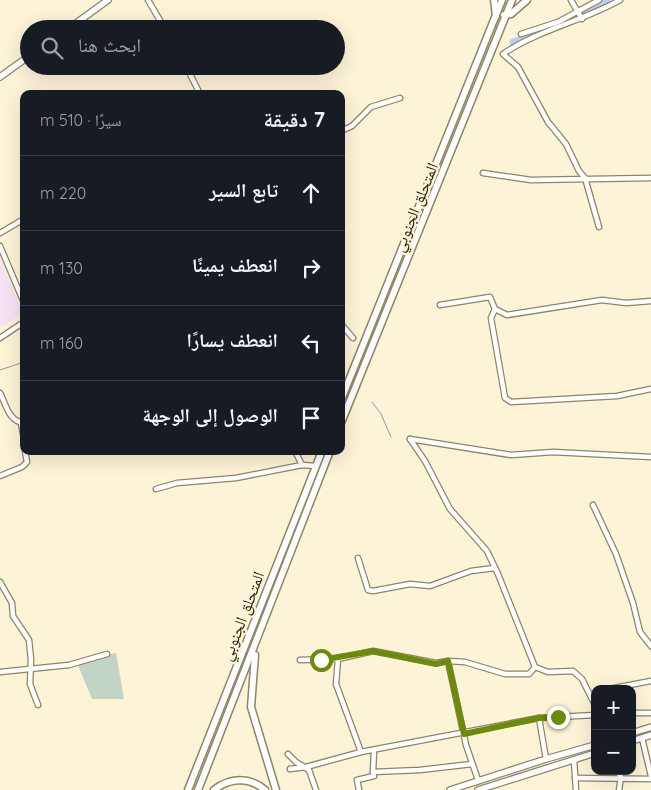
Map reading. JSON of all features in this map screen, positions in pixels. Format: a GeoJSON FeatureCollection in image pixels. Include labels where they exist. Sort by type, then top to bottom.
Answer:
{"type":"FeatureCollection","features":[{"type":"Feature","properties":{"kind":"highway"},"geometry":{"type":"LineString","coordinates":[[494,0],[497,14],[506,15],[513,13],[526,2]]}},
{"type":"Feature","properties":{"kind":"highway","name":"المتحلق الجنوبي"},"geometry":{"type":"LineString","coordinates":[[345,390],[502,0]]}},
{"type":"Feature","properties":{"kind":"highway","name":"المتحلق الجنوبي"},"geometry":{"type":"LineString","coordinates":[[345,413],[512,0]]}},
{"type":"Feature","properties":{"kind":"highway","name":"المتحلق الجنوبي"},"geometry":{"type":"LineString","coordinates":[[188,790],[320,455]]}},
{"type":"Feature","properties":{"kind":"highway","name":"المتحلق الجنوبي"},"geometry":{"type":"LineString","coordinates":[[198,790],[328,455]]}},
{"type":"Feature","properties":{"kind":"highway"},"geometry":{"type":"LineString","coordinates":[[256,644],[250,702],[276,790]]}},
{"type":"Feature","properties":{"kind":"highway"},"geometry":{"type":"LineString","coordinates":[[214,790],[235,780],[254,782],[265,790]]}},
{"type":"Feature","properties":{"kind":"main road"},"geometry":{"type":"LineString","coordinates":[[80,20],[108,0]]}},
{"type":"Feature","properties":{"kind":"main road"},"geometry":{"type":"LineString","coordinates":[[0,77],[20,63]]}},
{"type":"Feature","properties":{"kind":"main road"},"geometry":{"type":"LineString","coordinates":[[636,732],[651,727]]}},
{"type":"Feature","properties":{"kind":"main road"},"geometry":{"type":"LineString","coordinates":[[636,740],[651,735]]}},
{"type":"Feature","properties":{"kind":"main road"},"geometry":{"type":"LineString","coordinates":[[450,790],[546,759],[591,747]]}},
{"type":"Feature","properties":{"kind":"main road"},"geometry":{"type":"LineString","coordinates":[[481,790],[591,754]]}},
{"type":"Feature","properties":{"kind":"street"},"geometry":{"type":"LineString","coordinates":[[148,0],[160,20]]}},
{"type":"Feature","properties":{"kind":"street"},"geometry":{"type":"LineString","coordinates":[[526,2],[533,0]]}},
{"type":"Feature","properties":{"kind":"street"},"geometry":{"type":"LineString","coordinates":[[571,0],[582,19]]}},
{"type":"Feature","properties":{"kind":"street"},"geometry":{"type":"LineString","coordinates":[[521,34],[558,22],[598,0]]}},
{"type":"Feature","properties":{"kind":"street"},"geometry":{"type":"LineString","coordinates":[[599,227],[585,178],[579,171],[566,144],[548,122],[518,67],[503,54],[515,46],[582,19],[620,0]]}},
{"type":"Feature","properties":{"kind":"street"},"geometry":{"type":"LineString","coordinates":[[190,75],[198,90]]}},
{"type":"Feature","properties":{"kind":"street"},"geometry":{"type":"LineString","coordinates":[[345,129],[352,126],[371,106],[400,98]]}},
{"type":"Feature","properties":{"kind":"street"},"geometry":{"type":"LineString","coordinates":[[483,173],[531,180],[651,178]]}},
{"type":"Feature","properties":{"kind":"street"},"geometry":{"type":"LineString","coordinates":[[0,233],[20,221]]}},
{"type":"Feature","properties":{"kind":"street"},"geometry":{"type":"LineString","coordinates":[[0,246],[20,294]]}},
{"type":"Feature","properties":{"kind":"street"},"geometry":{"type":"LineString","coordinates":[[440,306],[490,297],[495,309],[507,315],[602,300],[626,303],[651,301]]}},
{"type":"Feature","properties":{"kind":"street"},"geometry":{"type":"LineString","coordinates":[[495,309],[491,318],[505,398],[511,402],[617,396],[651,389]]}},
{"type":"Feature","properties":{"kind":"street"},"geometry":{"type":"LineString","coordinates":[[0,338],[20,325]]}},
{"type":"Feature","properties":{"kind":"street"},"geometry":{"type":"LineString","coordinates":[[345,329],[353,338]]}},
{"type":"Feature","properties":{"kind":"street"},"geometry":{"type":"LineString","coordinates":[[0,393],[7,410],[20,421]]}},
{"type":"Feature","properties":{"kind":"street"},"geometry":{"type":"LineString","coordinates":[[591,691],[573,671],[548,672],[534,667],[487,551],[450,509],[425,460],[410,439],[512,455],[553,452],[651,457]]}},
{"type":"Feature","properties":{"kind":"street"},"geometry":{"type":"LineString","coordinates":[[0,476],[22,467],[27,462],[26,455]]}},
{"type":"Feature","properties":{"kind":"street"},"geometry":{"type":"LineString","coordinates":[[297,455],[302,466]]}},
{"type":"Feature","properties":{"kind":"street"},"geometry":{"type":"LineString","coordinates":[[156,489],[177,483],[236,478],[302,466],[316,466]]}},
{"type":"Feature","properties":{"kind":"street"},"geometry":{"type":"LineString","coordinates":[[593,505],[616,554],[633,603],[640,632],[651,646]]}},
{"type":"Feature","properties":{"kind":"street"},"geometry":{"type":"LineString","coordinates":[[358,558],[368,590],[373,591],[410,584],[430,586],[471,571],[495,568]]}},
{"type":"Feature","properties":{"kind":"street"},"geometry":{"type":"LineString","coordinates":[[0,582],[12,603],[13,616],[28,637],[31,668],[30,684],[38,704]]}},
{"type":"Feature","properties":{"kind":"street"},"geometry":{"type":"LineString","coordinates":[[300,660],[338,659],[373,651],[436,664],[448,661],[464,662],[505,674],[529,674],[534,667]]}},
{"type":"Feature","properties":{"kind":"street"},"geometry":{"type":"LineString","coordinates":[[0,672],[69,665],[107,654]]}},
{"type":"Feature","properties":{"kind":"street"},"geometry":{"type":"LineString","coordinates":[[338,659],[336,684],[361,752]]}},
{"type":"Feature","properties":{"kind":"street"},"geometry":{"type":"LineString","coordinates":[[448,661],[464,734],[478,780]]}},
{"type":"Feature","properties":{"kind":"street"},"geometry":{"type":"LineString","coordinates":[[630,685],[651,681]]}},
{"type":"Feature","properties":{"kind":"street"},"geometry":{"type":"LineString","coordinates":[[636,714],[651,713]]}},
{"type":"Feature","properties":{"kind":"street"},"geometry":{"type":"LineString","coordinates":[[290,769],[306,767],[361,752],[464,734],[539,718],[591,715]]}},
{"type":"Feature","properties":{"kind":"street"},"geometry":{"type":"LineString","coordinates":[[539,718],[546,759]]}},
{"type":"Feature","properties":{"kind":"street"},"geometry":{"type":"LineString","coordinates":[[576,778],[651,778],[642,738]]}},
{"type":"Feature","properties":{"kind":"street"},"geometry":{"type":"LineString","coordinates":[[359,790],[357,780],[374,776],[374,750]]}},
{"type":"Feature","properties":{"kind":"street"},"geometry":{"type":"LineString","coordinates":[[288,754],[296,762],[306,767],[312,774],[316,790]]}},
{"type":"Feature","properties":{"kind":"street"},"geometry":{"type":"LineString","coordinates":[[574,760],[576,790]]}},
{"type":"Feature","properties":{"kind":"street"},"geometry":{"type":"LineString","coordinates":[[373,772],[420,770],[472,764]]}},
{"type":"Feature","properties":{"kind":"street"},"geometry":{"type":"LineString","coordinates":[[619,775],[621,778],[619,790]]}},
{"type":"Feature","properties":{"kind":"shaded area"},"geometry":{"type":"Polygon","coordinates":[[[0,258],[20,306],[20,315],[0,328],[0,258]]]}},
{"type":"Feature","properties":{"kind":"green space"},"geometry":{"type":"Polygon","coordinates":[[[116,653],[124,699],[92,699],[77,663],[116,653]]]}},
{"type":"Feature","properties":{"kind":"waterway"},"geometry":{"type":"LineString","coordinates":[[513,42],[557,26],[607,0]]}},
{"type":"Feature","properties":{"kind":"waterway"},"geometry":{"type":"LineString","coordinates":[[0,370],[20,363]]}},
{"type":"Feature","properties":{"kind":"waterway"},"geometry":{"type":"LineString","coordinates":[[372,402],[381,414],[391,437]]}},
{"type":"Feature","properties":{"kind":"route"},"geometry":{"type":"LineString","coordinates":[[321,660],[338,659],[373,651],[388,653],[409,660],[436,664],[448,661],[464,734],[539,718],[558,717]]}}]}
